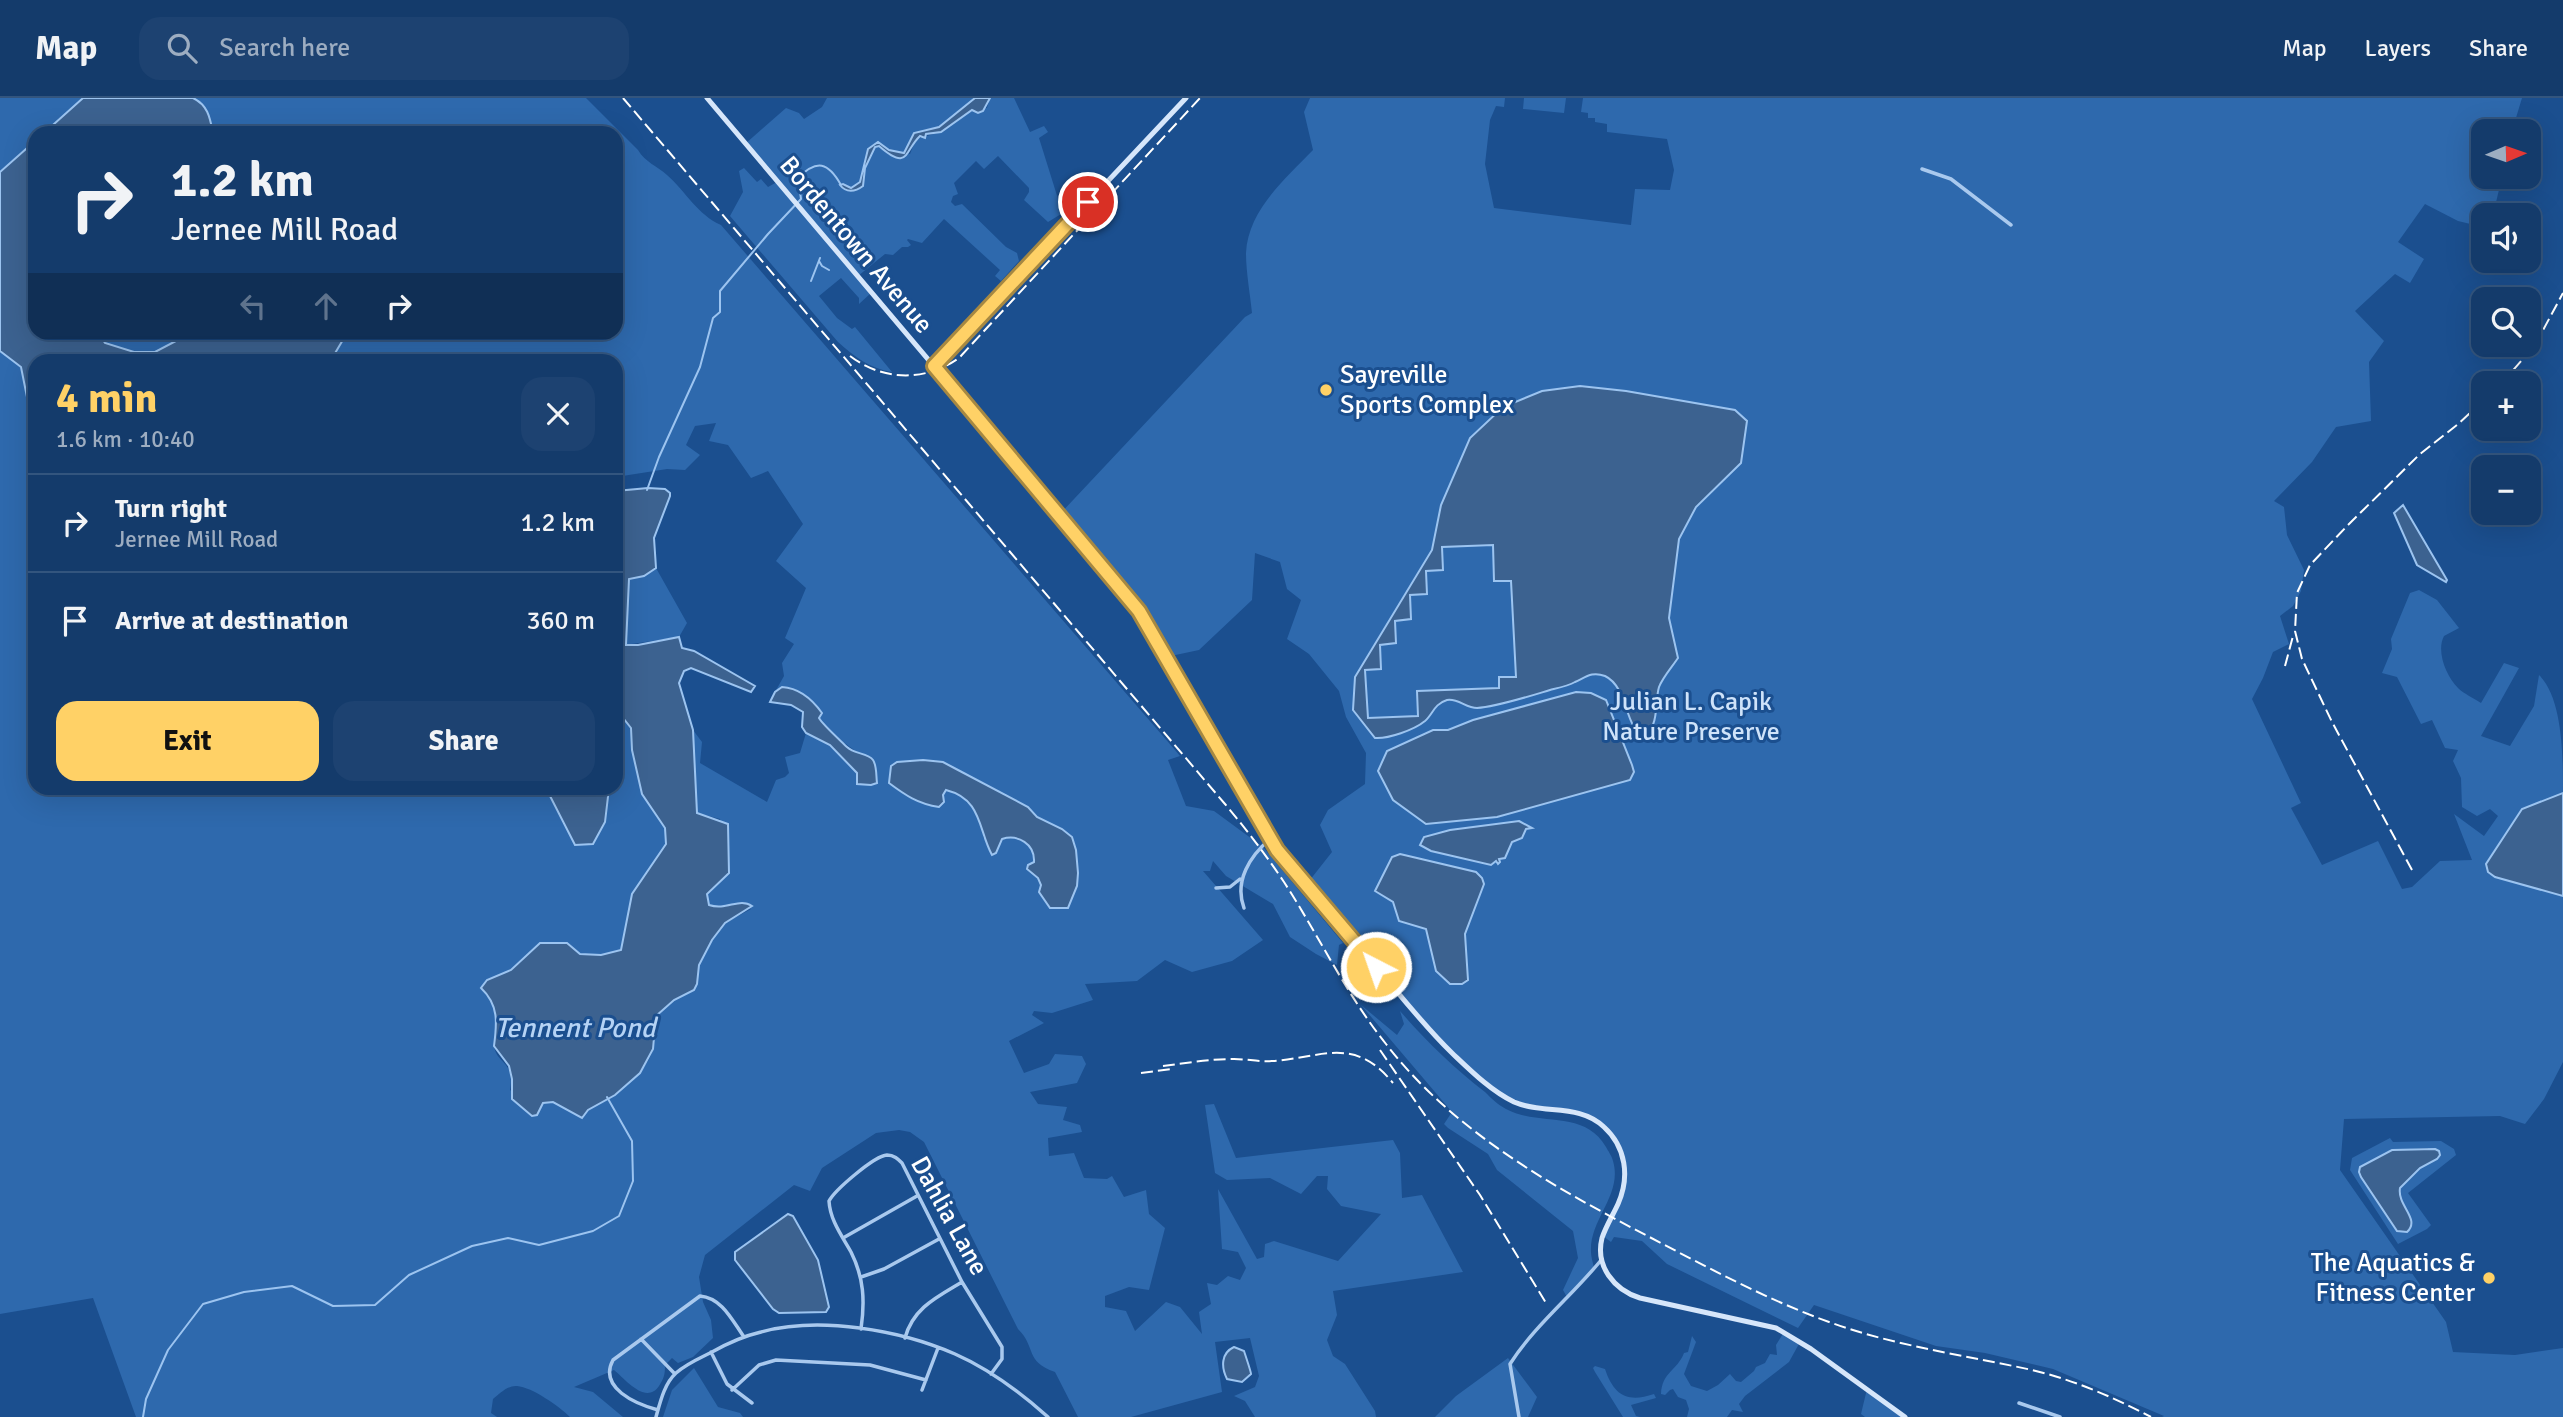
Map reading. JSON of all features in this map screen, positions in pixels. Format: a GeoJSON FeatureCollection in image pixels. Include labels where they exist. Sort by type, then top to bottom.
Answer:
{"type":"FeatureCollection","features":[{"type":"Feature","properties":{"kind":"main road","name":"Bordentown Avenue"},"geometry":{"type":"LineString","coordinates":[[707,98],[1139,611],[1270,839],[1343,929],[1453,1054],[1497,1091],[1515,1102],[1581,1113],[1602,1125],[1614,1137],[1625,1165],[1625,1185],[1603,1236],[1602,1259]]}},
{"type":"Feature","properties":{"kind":"main road"},"geometry":{"type":"LineString","coordinates":[[934,366],[1186,98]]}},
{"type":"Feature","properties":{"kind":"main road"},"geometry":{"type":"LineString","coordinates":[[1602,1259],[1613,1282],[1632,1295],[1776,1328],[1807,1346],[1905,1417]]}},
{"type":"Feature","properties":{"kind":"street"},"geometry":{"type":"LineString","coordinates":[[1922,169],[1951,179],[2011,225]]}},
{"type":"Feature","properties":{"kind":"street"},"geometry":{"type":"LineString","coordinates":[[1244,908],[1239,895],[1242,877],[1250,860],[1270,839]]}},
{"type":"Feature","properties":{"kind":"street"},"geometry":{"type":"LineString","coordinates":[[1216,888],[1230,887],[1242,877]]}},
{"type":"Feature","properties":{"kind":"street","name":"Dahlia Lane"},"geometry":{"type":"LineString","coordinates":[[861,1329],[864,1300],[861,1277],[830,1212],[829,1201],[838,1188],[876,1160],[888,1155],[902,1163],[962,1282],[1002,1347],[1002,1359],[991,1374]]}},
{"type":"Feature","properties":{"kind":"street"},"geometry":{"type":"LineString","coordinates":[[843,1238],[918,1195]]}},
{"type":"Feature","properties":{"kind":"street"},"geometry":{"type":"LineString","coordinates":[[861,1277],[884,1269],[939,1239]]}},
{"type":"Feature","properties":{"kind":"street"},"geometry":{"type":"LineString","coordinates":[[1519,1417],[1510,1364],[1521,1347],[1578,1289],[1602,1259]]}},
{"type":"Feature","properties":{"kind":"street"},"geometry":{"type":"LineString","coordinates":[[905,1338],[908,1325],[923,1306],[962,1282]]}},
{"type":"Feature","properties":{"kind":"street"},"geometry":{"type":"LineString","coordinates":[[658,1410],[634,1401],[614,1386],[610,1380],[613,1360],[700,1296],[710,1297],[720,1304],[744,1336]]}},
{"type":"Feature","properties":{"kind":"street"},"geometry":{"type":"LineString","coordinates":[[656,1417],[662,1398],[675,1374],[692,1361],[744,1336],[792,1326],[861,1329],[938,1348],[991,1374],[1048,1417]]}},
{"type":"Feature","properties":{"kind":"street"},"geometry":{"type":"LineString","coordinates":[[642,1339],[675,1374]]}},
{"type":"Feature","properties":{"kind":"street"},"geometry":{"type":"LineString","coordinates":[[922,1391],[938,1348]]}},
{"type":"Feature","properties":{"kind":"street"},"geometry":{"type":"LineString","coordinates":[[711,1352],[732,1390],[752,1403]]}},
{"type":"Feature","properties":{"kind":"street"},"geometry":{"type":"LineString","coordinates":[[732,1390],[759,1365],[776,1360],[870,1365],[926,1380]]}},
{"type":"Feature","properties":{"kind":"street"},"geometry":{"type":"LineString","coordinates":[[2019,1403],[2060,1417]]}},
{"type":"Feature","properties":{"kind":"green space"},"geometry":{"type":"Polygon","coordinates":[[[0,98],[83,98],[52,126],[28,126],[28,147],[0,172],[0,98]]]}},
{"type":"Feature","properties":{"kind":"green space"},"geometry":{"type":"Polygon","coordinates":[[[193,98],[586,98],[614,126],[212,126],[208,112],[193,98]]]}},
{"type":"Feature","properties":{"kind":"green space"},"geometry":{"type":"Polygon","coordinates":[[[827,98],[975,98],[939,127],[923,130],[910,142],[904,153],[889,150],[878,142],[868,149],[860,182],[851,188],[840,185],[845,189],[850,190],[863,186],[865,168],[875,147],[879,146],[889,155],[910,154],[916,139],[941,132],[972,110],[987,108],[990,98],[1014,98],[1030,132],[1044,126],[1048,132],[1039,138],[1059,202],[1070,198],[1077,199],[1072,202],[1071,208],[1048,222],[1024,200],[1029,188],[998,156],[984,169],[976,161],[954,183],[958,194],[953,196],[951,202],[955,206],[962,204],[1006,247],[1017,253],[1019,261],[1001,281],[995,276],[1000,270],[944,219],[922,243],[908,239],[911,245],[902,247],[893,255],[885,254],[858,276],[871,293],[859,304],[859,298],[841,278],[819,296],[837,318],[852,329],[855,327],[892,372],[863,361],[838,342],[730,216],[743,192],[739,171],[744,168],[757,182],[761,179],[768,187],[777,182],[745,144],[786,108],[799,113],[804,119],[822,107],[827,98]]]}},
{"type":"Feature","properties":{"kind":"green space","name":"Julian L. Capik Nature Preserve"},"geometry":{"type":"Polygon","coordinates":[[[1310,98],[1505,98],[1504,107],[1496,106],[1490,120],[1485,164],[1494,208],[1631,225],[1635,189],[1670,190],[1674,170],[1667,139],[1607,132],[1607,124],[1595,122],[1595,118],[1588,118],[1588,113],[1581,112],[1583,98],[2522,98],[2516,119],[2471,119],[2471,189],[2499,189],[2496,203],[2471,203],[2471,224],[2458,221],[2425,204],[2398,242],[2424,259],[2410,283],[2395,274],[2355,311],[2384,341],[2369,362],[2371,421],[2336,427],[2312,462],[2274,501],[2284,507],[2287,535],[2304,570],[2301,591],[2293,606],[2280,616],[2289,644],[2273,652],[2252,699],[2301,803],[2291,808],[2322,865],[2378,841],[2402,889],[2412,887],[2440,861],[2472,860],[2454,814],[2484,836],[2498,816],[2490,809],[2477,816],[2462,807],[2461,778],[2453,761],[2458,750],[2445,748],[2432,720],[2421,724],[2397,677],[2382,673],[2392,649],[2391,639],[2410,593],[2419,590],[2437,600],[2459,628],[2444,636],[2441,649],[2446,670],[2463,692],[2481,703],[2504,663],[2519,668],[2481,736],[2510,746],[2534,706],[2539,675],[2553,698],[2560,729],[2563,793],[2522,809],[2486,864],[2495,877],[2563,896],[2563,1062],[2544,1099],[2525,1124],[2500,1116],[2344,1119],[2340,1170],[2446,1322],[2453,1352],[2515,1355],[2563,1348],[2563,1417],[2162,1417],[2164,1416],[2053,1369],[1985,1353],[1936,1346],[1814,1305],[1798,1328],[1667,1264],[1642,1241],[1614,1237],[1611,1242],[1603,1236],[1619,1199],[1624,1173],[1624,1160],[1613,1136],[1602,1125],[1588,1118],[1511,1099],[1484,1081],[1437,1035],[1306,885],[1332,852],[1320,825],[1328,810],[1365,784],[1366,753],[1346,717],[1339,691],[1309,654],[1287,639],[1301,600],[1287,589],[1280,562],[1255,553],[1252,600],[1199,650],[1166,657],[1139,611],[1059,515],[1245,317],[1252,313],[1246,260],[1248,237],[1270,196],[1313,150],[1304,112],[1310,98]]]}},
{"type":"Feature","properties":{"kind":"green space"},"geometry":{"type":"Polygon","coordinates":[[[1524,98],[1566,98],[1564,113],[1523,109],[1524,98]]]}},
{"type":"Feature","properties":{"kind":"green space"},"geometry":{"type":"Polygon","coordinates":[[[623,135],[699,209],[721,225],[1180,756],[1168,760],[1186,806],[1214,811],[1263,847],[1343,943],[1339,945],[1337,965],[1316,954],[1290,937],[1273,904],[1226,876],[1213,861],[1210,871],[1203,871],[1263,940],[1232,961],[1192,972],[1165,960],[1137,981],[1085,984],[1093,1000],[1052,1013],[1034,1011],[1032,1015],[1044,1023],[1009,1041],[1024,1073],[1049,1064],[1055,1054],[1082,1056],[1086,1064],[1077,1083],[1030,1092],[1038,1104],[1067,1107],[1063,1120],[1080,1125],[1082,1132],[1048,1138],[1049,1156],[1074,1153],[1084,1178],[1107,1179],[1112,1176],[1124,1197],[1146,1190],[1149,1214],[1165,1228],[1149,1290],[1129,1287],[1105,1296],[1105,1307],[1126,1311],[1135,1331],[1166,1302],[1180,1307],[1202,1334],[1199,1312],[1211,1304],[1207,1283],[1217,1285],[1228,1276],[1240,1280],[1246,1268],[1238,1252],[1222,1249],[1218,1189],[1257,1259],[1264,1257],[1265,1244],[1274,1241],[1338,1261],[1381,1214],[1341,1206],[1327,1189],[1328,1176],[1317,1176],[1301,1194],[1270,1178],[1227,1180],[1215,1173],[1205,1105],[1214,1104],[1236,1158],[1393,1140],[1400,1153],[1402,1198],[1422,1195],[1463,1272],[1333,1291],[1337,1315],[1327,1340],[1333,1356],[1345,1364],[1375,1411],[1376,1417],[1255,1417],[1245,1401],[1234,1396],[1255,1387],[1259,1376],[1250,1338],[1215,1342],[1222,1392],[1131,1417],[1078,1417],[1055,1372],[1035,1359],[1018,1329],[924,1142],[910,1132],[899,1130],[876,1133],[822,1168],[810,1191],[794,1185],[705,1255],[699,1277],[713,1338],[693,1357],[678,1363],[672,1358],[665,1365],[663,1378],[654,1391],[648,1393],[636,1389],[614,1370],[574,1387],[593,1392],[623,1417],[570,1417],[538,1394],[514,1386],[493,1399],[491,1413],[497,1417],[136,1417],[93,1298],[0,1314],[0,351],[22,367],[28,398],[28,795],[550,795],[575,845],[593,844],[605,822],[608,795],[623,795],[623,718],[631,727],[632,750],[642,794],[665,828],[666,844],[632,894],[621,950],[601,955],[580,954],[567,943],[540,943],[511,970],[487,980],[496,1017],[494,1046],[498,1057],[510,1073],[510,1090],[540,1110],[543,1103],[553,1102],[588,1110],[617,1093],[635,1078],[653,1050],[656,1016],[674,1000],[694,990],[699,965],[712,940],[725,923],[751,909],[744,902],[720,909],[709,905],[707,894],[729,873],[720,819],[697,813],[693,730],[702,742],[700,763],[767,802],[776,780],[789,773],[785,757],[800,753],[806,733],[830,745],[857,773],[864,756],[827,728],[819,718],[822,713],[807,697],[788,688],[775,692],[784,676],[782,663],[794,644],[785,638],[806,588],[776,561],[803,524],[768,471],[751,478],[728,445],[709,441],[716,423],[695,426],[686,445],[700,455],[685,470],[667,469],[623,476],[623,354],[335,354],[343,340],[623,340],[623,135]],[[897,762],[889,783],[918,800],[936,797],[946,790],[961,796],[973,807],[981,821],[983,837],[996,853],[1002,839],[1019,839],[1029,845],[1034,862],[1027,869],[1038,878],[1041,885],[1039,892],[1045,902],[1077,886],[1076,850],[1072,837],[1037,817],[1028,807],[943,762],[897,762]]]}},
{"type":"Feature","properties":{"kind":"green space"},"geometry":{"type":"Polygon","coordinates":[[[103,340],[176,340],[155,352],[134,352],[103,340]]]}},
{"type":"Feature","properties":{"kind":"green space"},"geometry":{"type":"Polygon","coordinates":[[[656,568],[687,623],[679,637],[625,645],[629,578],[644,576],[656,568]]]}},
{"type":"Feature","properties":{"kind":"green space"},"geometry":{"type":"Polygon","coordinates":[[[1361,1005],[1397,1035],[1404,1024],[1400,1011],[1441,1054],[1503,1107],[1519,1114],[1560,1120],[1586,1128],[1597,1135],[1606,1147],[1615,1173],[1614,1185],[1592,1240],[1594,1268],[1568,1299],[1563,1290],[1578,1258],[1573,1231],[1497,1170],[1488,1154],[1444,1124],[1452,1112],[1361,1005]]]}},
{"type":"Feature","properties":{"kind":"green space"},"geometry":{"type":"Polygon","coordinates":[[[2390,1138],[2393,1142],[2441,1141],[2454,1149],[2456,1155],[2408,1193],[2431,1225],[2398,1244],[2350,1170],[2352,1158],[2390,1138]],[[2428,1148],[2392,1150],[2360,1167],[2361,1177],[2397,1231],[2410,1216],[2401,1202],[2400,1188],[2424,1164],[2428,1148]]]}},
{"type":"Feature","properties":{"kind":"green space"},"geometry":{"type":"Polygon","coordinates":[[[1784,1332],[1800,1342],[1789,1362],[1745,1396],[1739,1404],[1743,1412],[1732,1410],[1727,1417],[1687,1417],[1689,1409],[1686,1400],[1678,1397],[1673,1389],[1665,1395],[1661,1394],[1667,1376],[1684,1353],[1688,1352],[1692,1336],[1696,1342],[1684,1374],[1691,1386],[1707,1391],[1730,1374],[1736,1381],[1741,1382],[1756,1367],[1765,1363],[1770,1354],[1777,1355],[1776,1345],[1784,1332]]]}},
{"type":"Feature","properties":{"kind":"green space"},"geometry":{"type":"Polygon","coordinates":[[[1508,1358],[1537,1397],[1528,1417],[1435,1417],[1456,1396],[1508,1358]]]}},
{"type":"Feature","properties":{"kind":"green space"},"geometry":{"type":"Polygon","coordinates":[[[1595,1366],[1605,1369],[1613,1386],[1623,1395],[1637,1398],[1654,1394],[1656,1398],[1631,1405],[1636,1416],[1640,1417],[1623,1417],[1595,1372],[1595,1366]]]}},
{"type":"Feature","properties":{"kind":"green space"},"geometry":{"type":"Polygon","coordinates":[[[694,1368],[718,1407],[740,1413],[743,1417],[663,1417],[672,1390],[694,1368]]]}},
{"type":"Feature","properties":{"kind":"green space"},"geometry":{"type":"Polygon","coordinates":[[[1867,1389],[1905,1417],[1865,1417],[1861,1414],[1867,1389]]]}},
{"type":"Feature","properties":{"kind":"water"},"geometry":{"type":"Polygon","coordinates":[[[83,98],[193,98],[205,108],[211,126],[52,126],[83,98]]]}},
{"type":"Feature","properties":{"kind":"water"},"geometry":{"type":"Polygon","coordinates":[[[975,98],[990,98],[983,111],[978,113],[972,110],[941,132],[926,134],[925,138],[920,136],[901,158],[896,158],[879,146],[875,147],[865,168],[863,186],[851,191],[840,185],[851,188],[860,182],[868,149],[878,142],[889,150],[904,153],[914,133],[939,127],[975,98]]]}},
{"type":"Feature","properties":{"kind":"water"},"geometry":{"type":"Polygon","coordinates":[[[28,147],[28,340],[103,340],[134,352],[155,352],[176,340],[343,340],[335,354],[28,354],[28,402],[21,367],[0,351],[0,172],[28,147]]]}},
{"type":"Feature","properties":{"kind":"water"},"geometry":{"type":"Polygon","coordinates":[[[1580,386],[1626,391],[1735,410],[1747,421],[1741,463],[1696,507],[1679,539],[1669,618],[1678,658],[1659,687],[1654,723],[1646,733],[1639,735],[1617,687],[1605,676],[1596,674],[1563,687],[1485,707],[1473,708],[1455,700],[1447,700],[1439,704],[1425,721],[1414,728],[1375,738],[1353,710],[1355,677],[1432,550],[1441,505],[1470,438],[1503,407],[1542,391],[1580,386]],[[1493,545],[1442,547],[1443,570],[1426,571],[1427,594],[1410,595],[1411,619],[1395,621],[1396,643],[1380,645],[1381,669],[1365,670],[1368,718],[1418,716],[1417,691],[1499,688],[1499,677],[1516,677],[1511,581],[1494,581],[1493,545]]]}},
{"type":"Feature","properties":{"kind":"water","name":"Tennent Pond"},"geometry":{"type":"Polygon","coordinates":[[[648,488],[665,489],[670,493],[654,538],[656,568],[644,576],[629,579],[626,645],[679,637],[682,648],[694,651],[755,686],[751,692],[691,668],[684,671],[679,683],[693,730],[697,813],[728,824],[729,873],[707,894],[709,905],[742,903],[752,906],[725,923],[712,940],[699,965],[694,990],[674,1000],[656,1016],[653,1049],[640,1073],[615,1095],[588,1110],[582,1118],[553,1102],[543,1103],[537,1115],[532,1116],[512,1099],[509,1066],[494,1046],[494,1008],[481,988],[487,980],[511,970],[540,943],[567,943],[580,954],[601,955],[621,950],[632,894],[666,844],[665,828],[642,794],[632,750],[631,728],[623,718],[623,490],[648,488]]]}},
{"type":"Feature","properties":{"kind":"water"},"geometry":{"type":"Polygon","coordinates":[[[2403,505],[2446,582],[2417,565],[2394,513],[2403,505]]]}},
{"type":"Feature","properties":{"kind":"water"},"geometry":{"type":"Polygon","coordinates":[[[782,687],[799,692],[809,699],[822,713],[819,718],[821,721],[837,737],[850,749],[873,760],[877,783],[857,784],[857,773],[830,745],[806,733],[802,727],[803,712],[791,705],[770,702],[775,692],[782,687]]]}},
{"type":"Feature","properties":{"kind":"water"},"geometry":{"type":"Polygon","coordinates":[[[1576,692],[1591,693],[1606,700],[1632,765],[1634,772],[1630,780],[1497,817],[1426,824],[1393,800],[1378,771],[1387,751],[1433,730],[1448,730],[1473,720],[1576,692]]]}},
{"type":"Feature","properties":{"kind":"water"},"geometry":{"type":"Polygon","coordinates":[[[897,762],[943,762],[1028,807],[1037,817],[1072,837],[1078,873],[1077,886],[1068,908],[1050,908],[1039,892],[1041,885],[1038,878],[1027,869],[1028,865],[1034,862],[1029,845],[1019,839],[1002,839],[996,853],[992,855],[973,808],[958,794],[946,790],[943,795],[944,802],[939,807],[931,806],[912,798],[889,783],[891,766],[897,762]]]}},
{"type":"Feature","properties":{"kind":"water"},"geometry":{"type":"Polygon","coordinates":[[[2563,793],[2563,896],[2495,877],[2488,872],[2486,864],[2522,809],[2563,793]]]}},
{"type":"Feature","properties":{"kind":"water"},"geometry":{"type":"Polygon","coordinates":[[[550,795],[608,795],[605,822],[593,844],[575,845],[550,795]]]}},
{"type":"Feature","properties":{"kind":"water"},"geometry":{"type":"Polygon","coordinates":[[[1519,821],[1532,828],[1526,829],[1522,838],[1512,842],[1505,858],[1499,859],[1498,864],[1496,861],[1491,865],[1431,851],[1420,845],[1424,837],[1450,830],[1519,821]]]}},
{"type":"Feature","properties":{"kind":"water"},"geometry":{"type":"Polygon","coordinates":[[[1400,854],[1476,872],[1482,878],[1484,884],[1465,934],[1468,980],[1462,984],[1450,984],[1436,971],[1426,929],[1399,921],[1393,902],[1375,891],[1392,857],[1400,854]]]}},
{"type":"Feature","properties":{"kind":"water"},"geometry":{"type":"Polygon","coordinates":[[[2435,1149],[2440,1155],[2437,1159],[2420,1168],[2400,1188],[2411,1227],[2407,1232],[2397,1231],[2361,1177],[2360,1167],[2392,1150],[2435,1149]]]}},
{"type":"Feature","properties":{"kind":"water"},"geometry":{"type":"Polygon","coordinates":[[[788,1214],[793,1216],[818,1260],[829,1307],[826,1312],[779,1313],[735,1260],[735,1252],[788,1214]]]}},
{"type":"Feature","properties":{"kind":"water"},"geometry":{"type":"Polygon","coordinates":[[[1234,1347],[1244,1351],[1251,1373],[1242,1382],[1227,1379],[1224,1370],[1224,1357],[1234,1347]]]}},
{"type":"Feature","properties":{"kind":"waterway"},"geometry":{"type":"LineString","coordinates":[[647,490],[700,367],[713,318],[720,312],[720,291],[801,199],[798,178],[811,168],[822,166],[827,168],[841,185]]}},
{"type":"Feature","properties":{"kind":"waterway"},"geometry":{"type":"LineString","coordinates":[[811,281],[820,258]]}},
{"type":"Feature","properties":{"kind":"waterway"},"geometry":{"type":"LineString","coordinates":[[819,261],[829,270]]}},
{"type":"Feature","properties":{"kind":"waterway"},"geometry":{"type":"LineString","coordinates":[[143,1417],[146,1399],[168,1350],[203,1304],[244,1292],[292,1286],[333,1306],[375,1305],[409,1275],[472,1246],[508,1238],[539,1245],[593,1231],[619,1216],[633,1181],[632,1141],[607,1097]]}},
{"type":"Feature","properties":{"kind":"railway"},"geometry":{"type":"LineString","coordinates":[[623,98],[1233,813],[1284,882],[1372,1025],[1414,1077],[1445,1107],[1513,1159],[1586,1203],[1702,1265],[1786,1305],[1879,1338],[2063,1379],[2108,1396],[2151,1417]]}},
{"type":"Feature","properties":{"kind":"railway"},"geometry":{"type":"LineString","coordinates":[[850,356],[876,370],[904,375],[932,371],[959,358],[1200,98]]}},
{"type":"Feature","properties":{"kind":"railway"},"geometry":{"type":"LineString","coordinates":[[2512,371],[2535,345],[2563,293]]}},
{"type":"Feature","properties":{"kind":"railway"},"geometry":{"type":"LineString","coordinates":[[2412,870],[2332,722],[2302,659],[2295,631],[2297,593],[2310,565],[2348,525],[2420,454],[2471,412]]}},
{"type":"Feature","properties":{"kind":"railway"},"geometry":{"type":"LineString","coordinates":[[2285,666],[2293,636]]}},
{"type":"Feature","properties":{"kind":"railway"},"geometry":{"type":"LineString","coordinates":[[1380,1050],[1480,1195],[1546,1303]]}},
{"type":"Feature","properties":{"kind":"railway"},"geometry":{"type":"LineString","coordinates":[[1163,1066],[1225,1059],[1272,1061],[1322,1054],[1350,1054],[1379,1068],[1393,1083]]}},
{"type":"Feature","properties":{"kind":"railway"},"geometry":{"type":"LineString","coordinates":[[1141,1073],[1172,1069]]}},
{"type":"Feature","properties":{"kind":"place","name":"Sayreville Sports Complex"},"geometry":{"type":"Point","coordinates":[1326,390]}},
{"type":"Feature","properties":{"kind":"place","name":"The Aquatics & Fitness Center"},"geometry":{"type":"Point","coordinates":[2489,1278]}},
{"type":"Feature","properties":{"kind":"route"},"geometry":{"type":"LineString","coordinates":[[1088,202],[934,366],[1139,611],[1277,850],[1376,967]]}}]}
